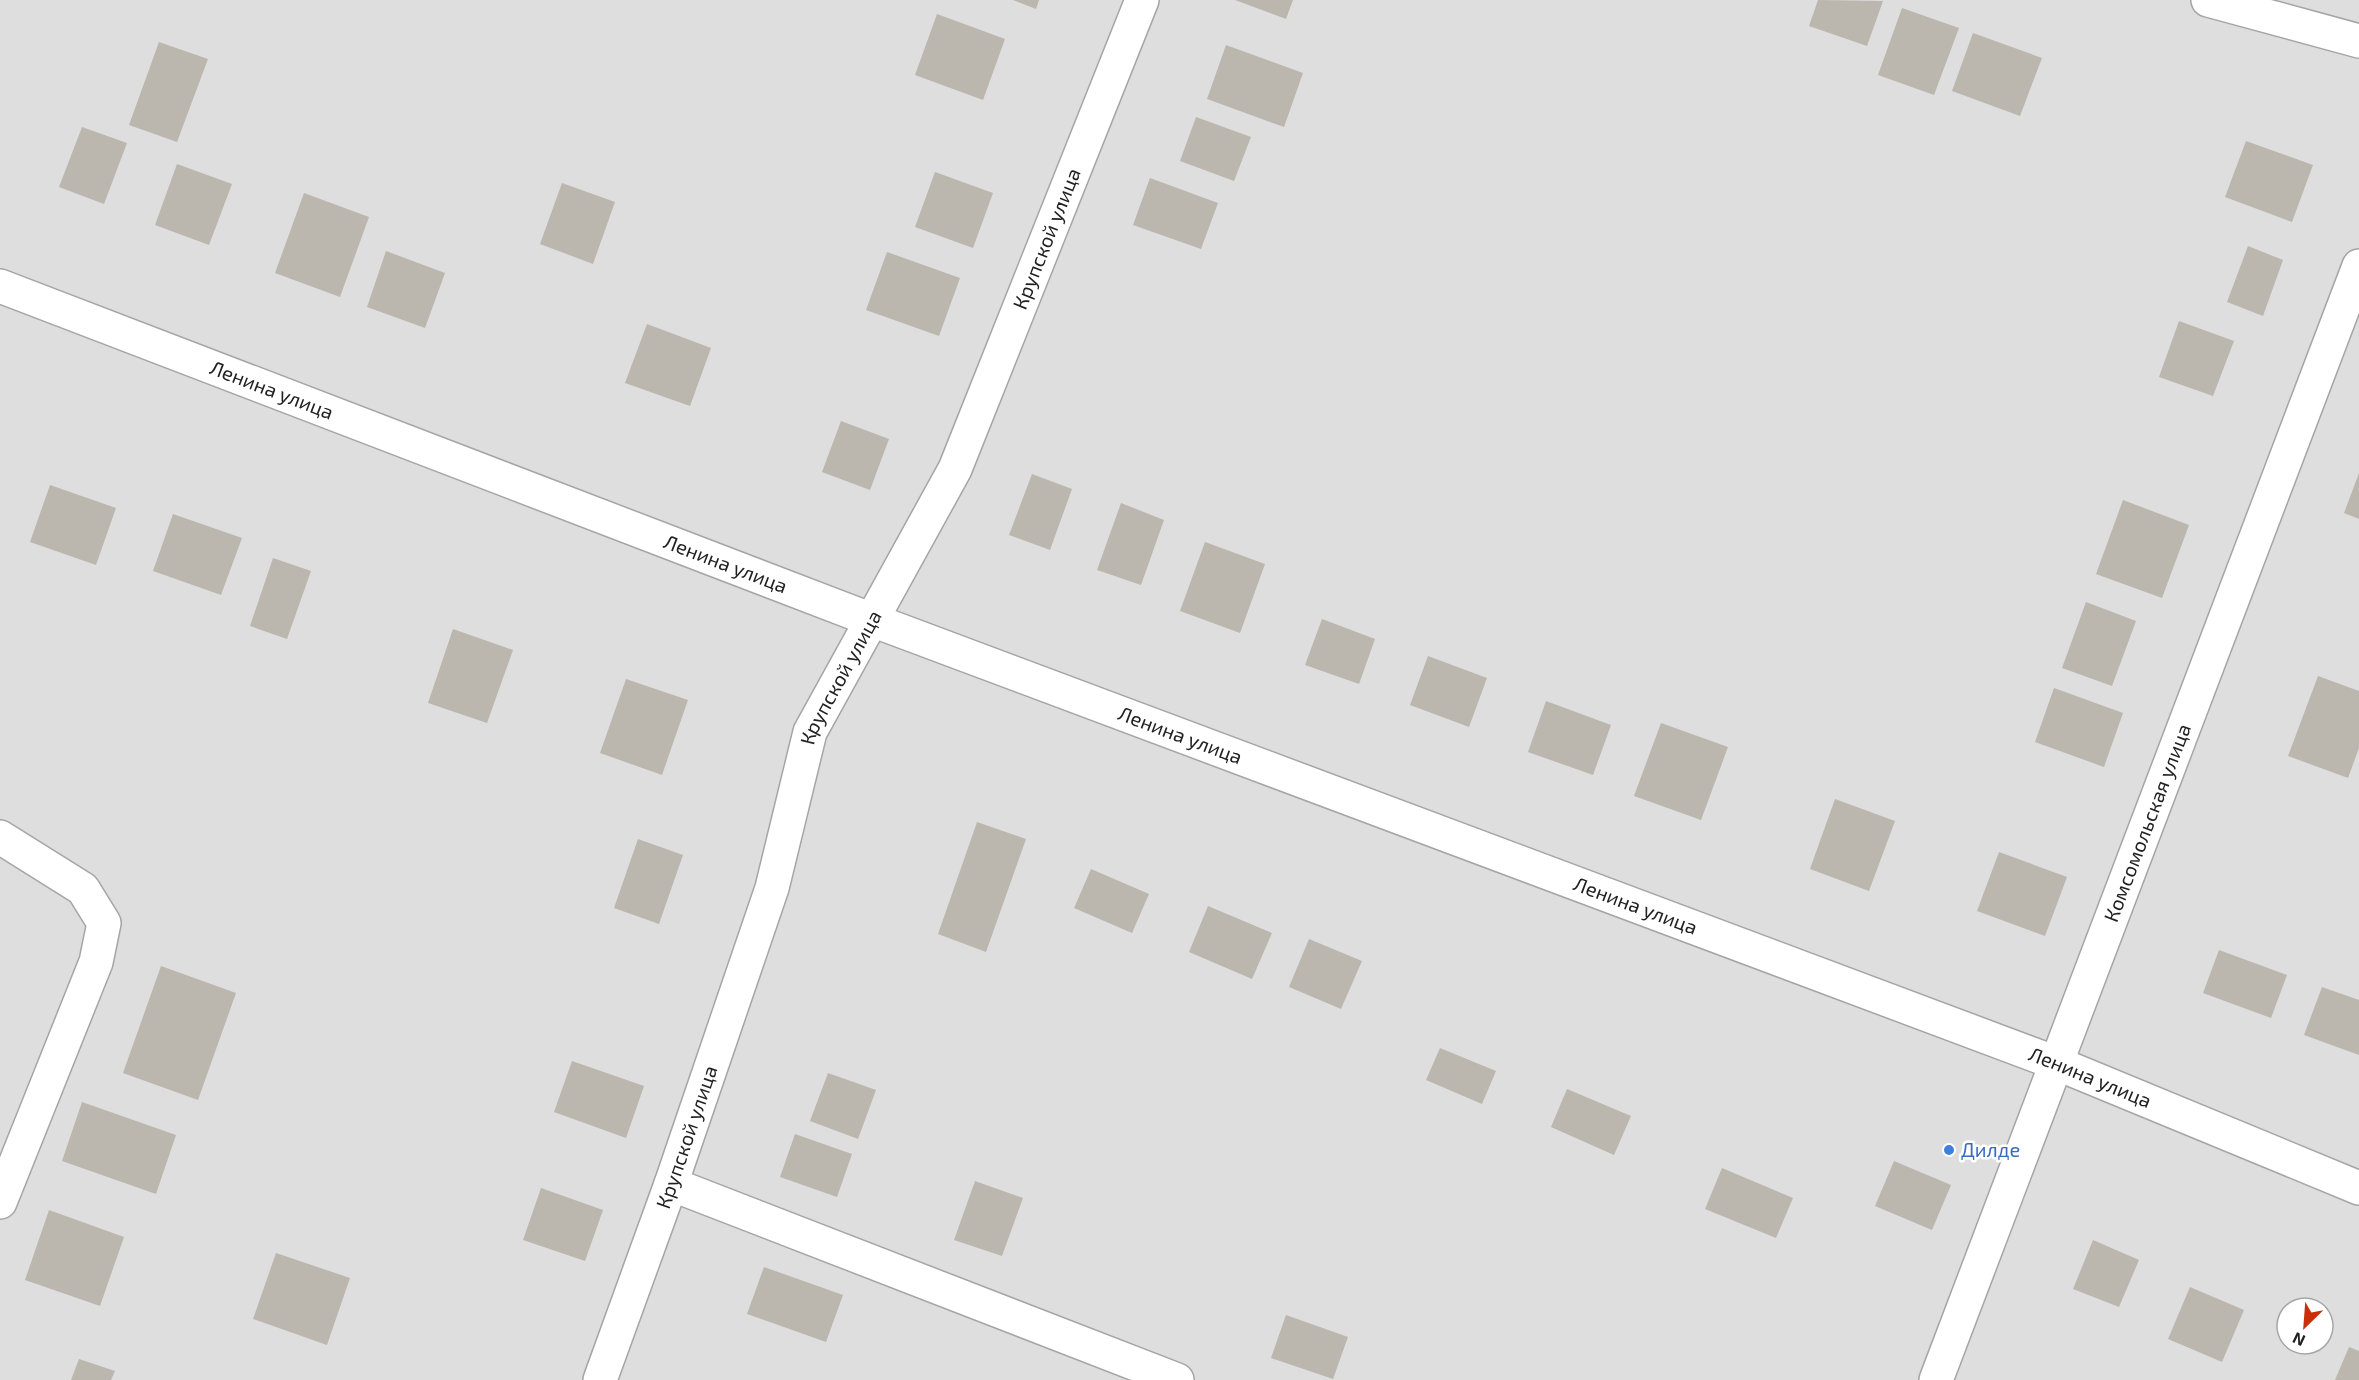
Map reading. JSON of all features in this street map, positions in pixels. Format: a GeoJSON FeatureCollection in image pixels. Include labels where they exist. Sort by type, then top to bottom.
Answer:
{"type":"FeatureCollection","features":[{"type":"Feature","properties":{"kind":"street","name":"Крупской улица"},"geometry":{"type":"LineString","coordinates":[[600,1380],[671,1184],[772,888],[810,732],[955,469],[1142,0]]}},
{"type":"Feature","properties":{"kind":"street"},"geometry":{"type":"LineString","coordinates":[[2208,0],[2359,41]]}},
{"type":"Feature","properties":{"kind":"street","name":"Комсомольская улица"},"geometry":{"type":"LineString","coordinates":[[1936,1380],[2359,266]]}},
{"type":"Feature","properties":{"kind":"street","name":"Ленина улица"},"geometry":{"type":"LineString","coordinates":[[0,286],[872,620],[2056,1063],[2359,1188]]}},
{"type":"Feature","properties":{"kind":"street"},"geometry":{"type":"LineString","coordinates":[[0,837],[83,889],[104,923],[96,962],[0,1202]]}},
{"type":"Feature","properties":{"kind":"street"},"geometry":{"type":"LineString","coordinates":[[671,1184],[1177,1380]]}},
{"type":"Feature","properties":{"kind":"shaded area"},"geometry":{"type":"Polygon","coordinates":[[[0,0],[2359,0],[2359,1380],[0,1380],[0,0]]]}},
{"type":"Feature","properties":{"kind":"building"},"geometry":{"type":"Polygon","coordinates":[[[1013,0],[1039,0],[1036,9],[1013,0]]]}},
{"type":"Feature","properties":{"kind":"building"},"geometry":{"type":"Polygon","coordinates":[[[1235,0],[1293,0],[1286,19],[1235,0]]]}},
{"type":"Feature","properties":{"kind":"building"},"geometry":{"type":"Polygon","coordinates":[[[1818,0],[1883,1],[1867,46],[1809,26],[1818,0]]]}},
{"type":"Feature","properties":{"kind":"building"},"geometry":{"type":"Polygon","coordinates":[[[1902,8],[1959,28],[1934,95],[1878,75],[1902,8]]]}},
{"type":"Feature","properties":{"kind":"building"},"geometry":{"type":"Polygon","coordinates":[[[937,14],[1005,39],[983,100],[915,75],[937,14]]]}},
{"type":"Feature","properties":{"kind":"building"},"geometry":{"type":"Polygon","coordinates":[[[1973,33],[2042,58],[2020,116],[1952,91],[1973,33]]]}},
{"type":"Feature","properties":{"kind":"building"},"geometry":{"type":"Polygon","coordinates":[[[159,42],[208,59],[177,142],[129,125],[159,42]]]}},
{"type":"Feature","properties":{"kind":"building"},"geometry":{"type":"Polygon","coordinates":[[[1226,45],[1303,73],[1284,127],[1207,99],[1226,45]]]}},
{"type":"Feature","properties":{"kind":"building"},"geometry":{"type":"Polygon","coordinates":[[[1196,117],[1251,137],[1234,181],[1180,161],[1196,117]]]}},
{"type":"Feature","properties":{"kind":"building"},"geometry":{"type":"Polygon","coordinates":[[[82,127],[127,143],[104,204],[59,187],[82,127]]]}},
{"type":"Feature","properties":{"kind":"building"},"geometry":{"type":"Polygon","coordinates":[[[2246,141],[2313,165],[2292,222],[2225,197],[2246,141]]]}},
{"type":"Feature","properties":{"kind":"building"},"geometry":{"type":"Polygon","coordinates":[[[177,164],[232,184],[209,245],[155,225],[177,164]]]}},
{"type":"Feature","properties":{"kind":"building"},"geometry":{"type":"Polygon","coordinates":[[[935,172],[993,193],[973,248],[915,227],[935,172]]]}},
{"type":"Feature","properties":{"kind":"building"},"geometry":{"type":"Polygon","coordinates":[[[1150,178],[1218,203],[1201,249],[1133,225],[1150,178]]]}},
{"type":"Feature","properties":{"kind":"building"},"geometry":{"type":"Polygon","coordinates":[[[562,183],[615,202],[593,264],[540,244],[562,183]]]}},
{"type":"Feature","properties":{"kind":"building"},"geometry":{"type":"Polygon","coordinates":[[[304,193],[369,217],[340,297],[275,273],[304,193]]]}},
{"type":"Feature","properties":{"kind":"building"},"geometry":{"type":"Polygon","coordinates":[[[2248,246],[2283,260],[2263,316],[2227,302],[2248,246]]]}},
{"type":"Feature","properties":{"kind":"building"},"geometry":{"type":"Polygon","coordinates":[[[386,251],[445,273],[425,328],[367,307],[386,251]]]}},
{"type":"Feature","properties":{"kind":"building"},"geometry":{"type":"Polygon","coordinates":[[[887,252],[960,278],[939,336],[866,310],[887,252]]]}},
{"type":"Feature","properties":{"kind":"building"},"geometry":{"type":"Polygon","coordinates":[[[2179,321],[2234,341],[2213,396],[2159,377],[2179,321]]]}},
{"type":"Feature","properties":{"kind":"building"},"geometry":{"type":"Polygon","coordinates":[[[647,324],[711,348],[690,406],[625,383],[647,324]]]}},
{"type":"Feature","properties":{"kind":"building"},"geometry":{"type":"Polygon","coordinates":[[[841,421],[889,439],[870,490],[822,472],[841,421]]]}},
{"type":"Feature","properties":{"kind":"building"},"geometry":{"type":"Polygon","coordinates":[[[2359,473],[2359,519],[2344,513],[2359,473]]]}},
{"type":"Feature","properties":{"kind":"building"},"geometry":{"type":"Polygon","coordinates":[[[1032,474],[1072,489],[1050,550],[1009,535],[1032,474]]]}},
{"type":"Feature","properties":{"kind":"building"},"geometry":{"type":"Polygon","coordinates":[[[50,485],[116,508],[96,565],[30,542],[50,485]]]}},
{"type":"Feature","properties":{"kind":"building"},"geometry":{"type":"Polygon","coordinates":[[[2123,500],[2189,525],[2162,598],[2096,574],[2123,500]]]}},
{"type":"Feature","properties":{"kind":"building"},"geometry":{"type":"Polygon","coordinates":[[[1121,503],[1164,520],[1141,585],[1097,570],[1121,503]]]}},
{"type":"Feature","properties":{"kind":"building"},"geometry":{"type":"Polygon","coordinates":[[[173,514],[242,538],[221,595],[153,571],[173,514]]]}},
{"type":"Feature","properties":{"kind":"building"},"geometry":{"type":"Polygon","coordinates":[[[1205,542],[1265,564],[1240,633],[1180,611],[1205,542]]]}},
{"type":"Feature","properties":{"kind":"building"},"geometry":{"type":"Polygon","coordinates":[[[273,558],[311,571],[287,639],[250,626],[273,558]]]}},
{"type":"Feature","properties":{"kind":"building"},"geometry":{"type":"Polygon","coordinates":[[[2086,602],[2136,621],[2112,686],[2062,668],[2086,602]]]}},
{"type":"Feature","properties":{"kind":"building"},"geometry":{"type":"Polygon","coordinates":[[[1322,619],[1375,639],[1359,684],[1305,665],[1322,619]]]}},
{"type":"Feature","properties":{"kind":"building"},"geometry":{"type":"Polygon","coordinates":[[[453,629],[513,650],[487,723],[428,703],[453,629]]]}},
{"type":"Feature","properties":{"kind":"building"},"geometry":{"type":"Polygon","coordinates":[[[1428,656],[1487,678],[1469,727],[1410,705],[1428,656]]]}},
{"type":"Feature","properties":{"kind":"building"},"geometry":{"type":"Polygon","coordinates":[[[2318,676],[2359,691],[2359,748],[2348,778],[2288,756],[2318,676]]]}},
{"type":"Feature","properties":{"kind":"building"},"geometry":{"type":"Polygon","coordinates":[[[626,679],[688,700],[662,775],[600,753],[626,679]]]}},
{"type":"Feature","properties":{"kind":"building"},"geometry":{"type":"Polygon","coordinates":[[[2054,688],[2123,713],[2104,767],[2035,742],[2054,688]]]}},
{"type":"Feature","properties":{"kind":"building"},"geometry":{"type":"Polygon","coordinates":[[[1546,701],[1611,725],[1593,775],[1528,752],[1546,701]]]}},
{"type":"Feature","properties":{"kind":"building"},"geometry":{"type":"Polygon","coordinates":[[[1661,723],[1728,747],[1701,820],[1634,796],[1661,723]]]}},
{"type":"Feature","properties":{"kind":"building"},"geometry":{"type":"Polygon","coordinates":[[[1835,799],[1895,821],[1869,891],[1810,869],[1835,799]]]}},
{"type":"Feature","properties":{"kind":"building"},"geometry":{"type":"Polygon","coordinates":[[[977,822],[1026,839],[986,952],[938,934],[977,822]]]}},
{"type":"Feature","properties":{"kind":"building"},"geometry":{"type":"Polygon","coordinates":[[[638,839],[683,855],[659,924],[614,908],[638,839]]]}},
{"type":"Feature","properties":{"kind":"building"},"geometry":{"type":"Polygon","coordinates":[[[1999,852],[2067,877],[2045,936],[1977,911],[1999,852]]]}},
{"type":"Feature","properties":{"kind":"building"},"geometry":{"type":"Polygon","coordinates":[[[1091,869],[1149,894],[1132,933],[1074,908],[1091,869]]]}},
{"type":"Feature","properties":{"kind":"building"},"geometry":{"type":"Polygon","coordinates":[[[1208,906],[1272,933],[1252,979],[1189,952],[1208,906]]]}},
{"type":"Feature","properties":{"kind":"building"},"geometry":{"type":"Polygon","coordinates":[[[1309,939],[1362,961],[1341,1009],[1289,987],[1309,939]]]}},
{"type":"Feature","properties":{"kind":"building"},"geometry":{"type":"Polygon","coordinates":[[[2219,950],[2287,975],[2271,1018],[2203,993],[2219,950]]]}},
{"type":"Feature","properties":{"kind":"building"},"geometry":{"type":"Polygon","coordinates":[[[161,966],[236,993],[198,1100],[123,1073],[161,966]]]}},
{"type":"Feature","properties":{"kind":"building"},"geometry":{"type":"Polygon","coordinates":[[[2322,987],[2359,1000],[2359,1055],[2304,1035],[2322,987]]]}},
{"type":"Feature","properties":{"kind":"building"},"geometry":{"type":"Polygon","coordinates":[[[1440,1048],[1496,1071],[1482,1104],[1426,1080],[1440,1048]]]}},
{"type":"Feature","properties":{"kind":"building"},"geometry":{"type":"Polygon","coordinates":[[[572,1061],[644,1086],[626,1138],[554,1112],[572,1061]]]}},
{"type":"Feature","properties":{"kind":"building"},"geometry":{"type":"Polygon","coordinates":[[[828,1073],[876,1090],[858,1139],[810,1121],[828,1073]]]}},
{"type":"Feature","properties":{"kind":"building"},"geometry":{"type":"Polygon","coordinates":[[[1567,1089],[1631,1116],[1614,1155],[1551,1127],[1567,1089]]]}},
{"type":"Feature","properties":{"kind":"building"},"geometry":{"type":"Polygon","coordinates":[[[82,1102],[176,1135],[156,1194],[62,1161],[82,1102]]]}},
{"type":"Feature","properties":{"kind":"building"},"geometry":{"type":"Polygon","coordinates":[[[795,1134],[852,1154],[837,1197],[780,1177],[795,1134]]]}},
{"type":"Feature","properties":{"kind":"building"},"geometry":{"type":"Polygon","coordinates":[[[1894,1161],[1951,1185],[1932,1230],[1875,1206],[1894,1161]]]}},
{"type":"Feature","properties":{"kind":"building"},"geometry":{"type":"Polygon","coordinates":[[[1722,1168],[1793,1198],[1776,1238],[1705,1209],[1722,1168]]]}},
{"type":"Feature","properties":{"kind":"building"},"geometry":{"type":"Polygon","coordinates":[[[975,1181],[1023,1198],[1002,1256],[954,1240],[975,1181]]]}},
{"type":"Feature","properties":{"kind":"building"},"geometry":{"type":"Polygon","coordinates":[[[541,1188],[603,1210],[585,1261],[523,1240],[541,1188]]]}},
{"type":"Feature","properties":{"kind":"building"},"geometry":{"type":"Polygon","coordinates":[[[49,1210],[124,1237],[100,1306],[25,1280],[49,1210]]]}},
{"type":"Feature","properties":{"kind":"building"},"geometry":{"type":"Polygon","coordinates":[[[2093,1240],[2139,1260],[2119,1307],[2073,1289],[2093,1240]]]}},
{"type":"Feature","properties":{"kind":"building"},"geometry":{"type":"Polygon","coordinates":[[[276,1253],[350,1278],[327,1345],[253,1319],[276,1253]]]}},
{"type":"Feature","properties":{"kind":"building"},"geometry":{"type":"Polygon","coordinates":[[[764,1267],[843,1295],[826,1342],[747,1314],[764,1267]]]}},
{"type":"Feature","properties":{"kind":"building"},"geometry":{"type":"Polygon","coordinates":[[[2190,1287],[2244,1310],[2222,1362],[2168,1339],[2190,1287]]]}},
{"type":"Feature","properties":{"kind":"building"},"geometry":{"type":"Polygon","coordinates":[[[1286,1315],[1348,1337],[1333,1379],[1271,1358],[1286,1315]]]}},
{"type":"Feature","properties":{"kind":"building"},"geometry":{"type":"Polygon","coordinates":[[[2349,1347],[2359,1351],[2359,1380],[2335,1380],[2349,1347]]]}},
{"type":"Feature","properties":{"kind":"building"},"geometry":{"type":"Polygon","coordinates":[[[79,1359],[115,1371],[111,1380],[71,1380],[79,1359]]]}},
{"type":"Feature","properties":{"kind":"place","name":"Дилде"},"geometry":{"type":"Point","coordinates":[1949,1150]}}]}
